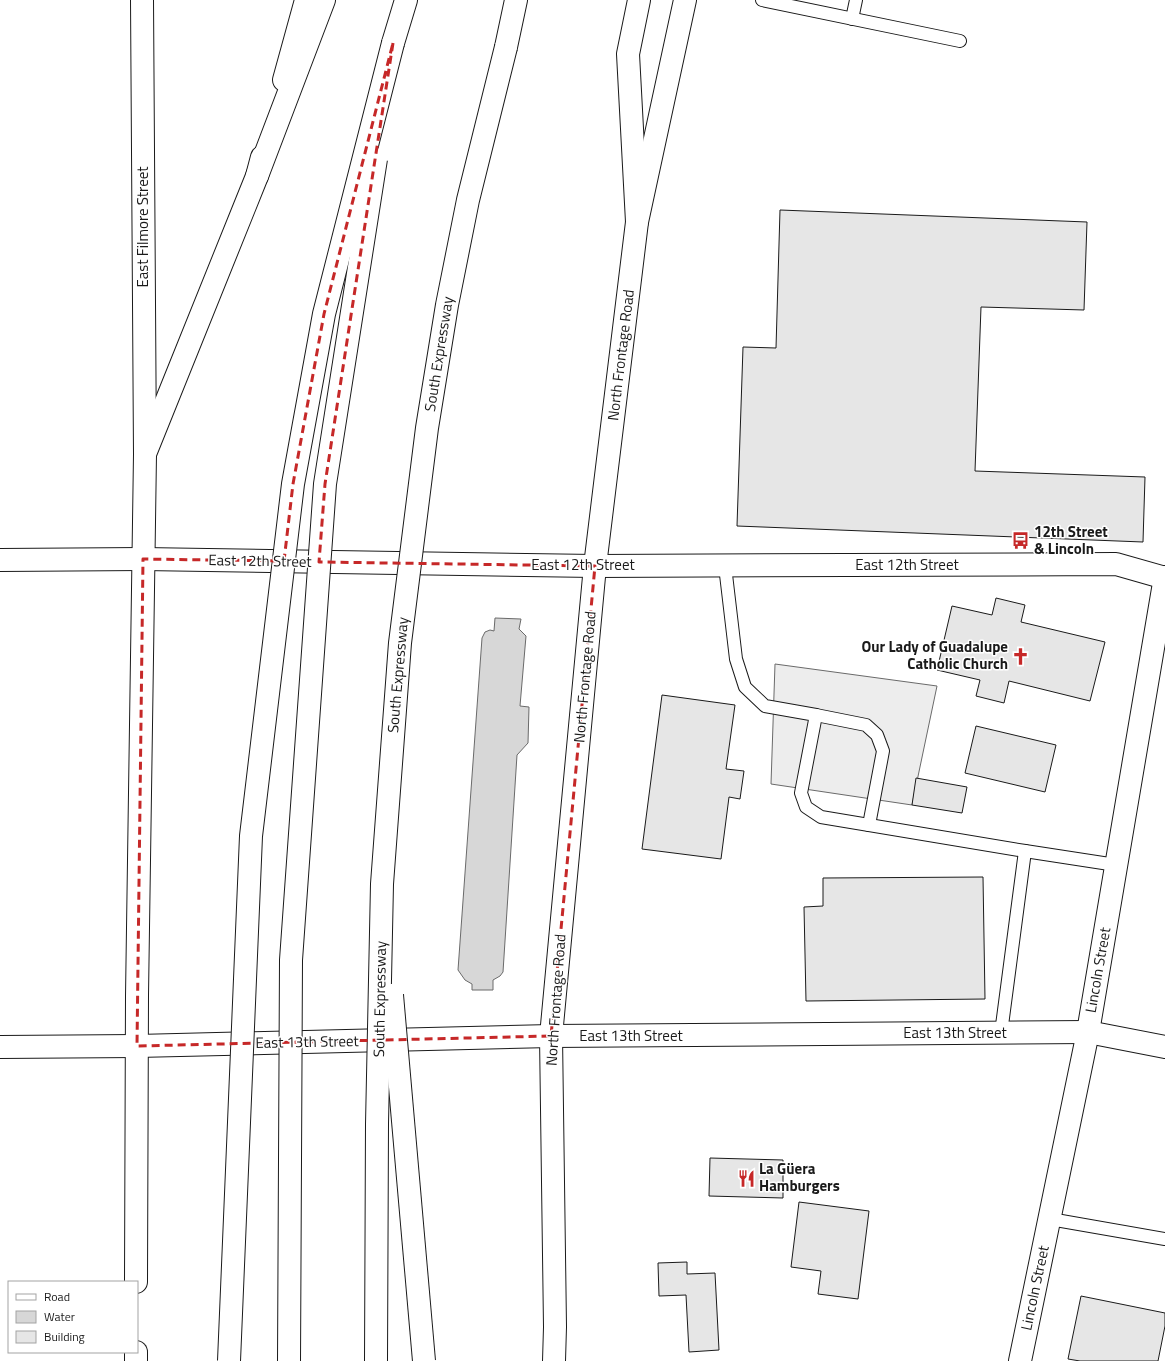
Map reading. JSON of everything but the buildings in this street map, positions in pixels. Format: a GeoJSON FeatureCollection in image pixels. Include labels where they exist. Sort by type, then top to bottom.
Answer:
{"type":"FeatureCollection","features":[{"type":"Feature","properties":{"kind":"main road","name":"East Filmore Street"},"geometry":{"type":"LineString","coordinates":[[142,0],[145,454]]}},
{"type":"Feature","properties":{"kind":"main road"},"geometry":{"type":"LineString","coordinates":[[257,176],[299,31],[306,0]]}},
{"type":"Feature","properties":{"kind":"main road"},"geometry":{"type":"LineString","coordinates":[[136,1281],[137,1046],[145,454],[257,176],[324,0]]}},
{"type":"Feature","properties":{"kind":"main road"},"geometry":{"type":"LineString","coordinates":[[229,1361],[251,836],[293,484],[324,314],[393,43],[406,0]]}},
{"type":"Feature","properties":{"kind":"main road","name":"South Expressway"},"geometry":{"type":"LineString","coordinates":[[376,1361],[377,1124],[382,884],[400,643],[427,428],[447,305],[468,200],[506,47],[516,0]]}},
{"type":"Feature","properties":{"kind":"main road"},"geometry":{"type":"LineString","coordinates":[[637,222],[628,54],[639,0]]}},
{"type":"Feature","properties":{"kind":"main road","name":"North Frontage Road"},"geometry":{"type":"LineString","coordinates":[[554,1361],[555,1327],[551,1036],[595,566],[637,222],[685,0]]}},
{"type":"Feature","properties":{"kind":"main road"},"geometry":{"type":"LineString","coordinates":[[289,1361],[290,960],[325,484],[369,208],[393,43]]}},
{"type":"Feature","properties":{"kind":"main road","name":"East 12th Street"},"geometry":{"type":"LineString","coordinates":[[0,560],[143,559],[595,566],[1116,564],[1165,578]]}},
{"type":"Feature","properties":{"kind":"main road","name":"Lincoln Street"},"geometry":{"type":"LineString","coordinates":[[1020,1361],[1088,1032],[1165,578]]}},
{"type":"Feature","properties":{"kind":"main road"},"geometry":{"type":"LineString","coordinates":[[382,884],[424,1361]]}},
{"type":"Feature","properties":{"kind":"main road","name":"East 13th Street"},"geometry":{"type":"LineString","coordinates":[[0,1047],[137,1046],[551,1036],[1088,1032],[1165,1047]]}},
{"type":"Feature","properties":{"kind":"lane"},"geometry":{"type":"LineString","coordinates":[[762,0],[960,42]]}},
{"type":"Feature","properties":{"kind":"lane"},"geometry":{"type":"LineString","coordinates":[[852,19],[856,0]]}},
{"type":"Feature","properties":{"kind":"lane"},"geometry":{"type":"LineString","coordinates":[[725,566],[736,659],[745,687],[765,706],[866,724],[877,735],[883,751],[869,826]]}},
{"type":"Feature","properties":{"kind":"lane"},"geometry":{"type":"LineString","coordinates":[[816,715],[801,793],[806,807],[820,817],[1116,865]]}},
{"type":"Feature","properties":{"kind":"lane"},"geometry":{"type":"LineString","coordinates":[[1001,1033],[1025,851]]}},
{"type":"Feature","properties":{"kind":"lane"},"geometry":{"type":"LineString","coordinates":[[1050,1219],[1165,1239]]}},
{"type":"Feature","properties":{"kind":"highlighted area"},"geometry":{"type":"Polygon","coordinates":[[[393,43],[325,484],[319,562],[595,566],[551,1036],[137,1046],[143,559],[284,561],[293,484],[324,314],[393,43]]]}},
{"type":"Feature","properties":{"kind":"shaded area"},"geometry":{"type":"Polygon","coordinates":[[[775,664],[937,686],[912,805],[771,784],[775,664]]]}},
{"type":"Feature","properties":{"kind":"water"},"geometry":{"type":"Polygon","coordinates":[[[495,618],[521,619],[519,629],[526,636],[520,706],[529,707],[528,743],[517,755],[503,972],[500,976],[493,980],[493,990],[472,990],[472,984],[465,980],[458,970],[482,638],[485,632],[490,630],[494,631],[495,618]]]}},
{"type":"Feature","properties":{"kind":"place","name":"12th Street & Lincoln"},"geometry":{"type":"Point","coordinates":[1021,541]}},
{"type":"Feature","properties":{"kind":"place","name":"Our Lady of Guadalupe Catholic Church"},"geometry":{"type":"Point","coordinates":[1021,656]}},
{"type":"Feature","properties":{"kind":"place","name":"La Güera Hamburgers"},"geometry":{"type":"Point","coordinates":[746,1178]}}]}
